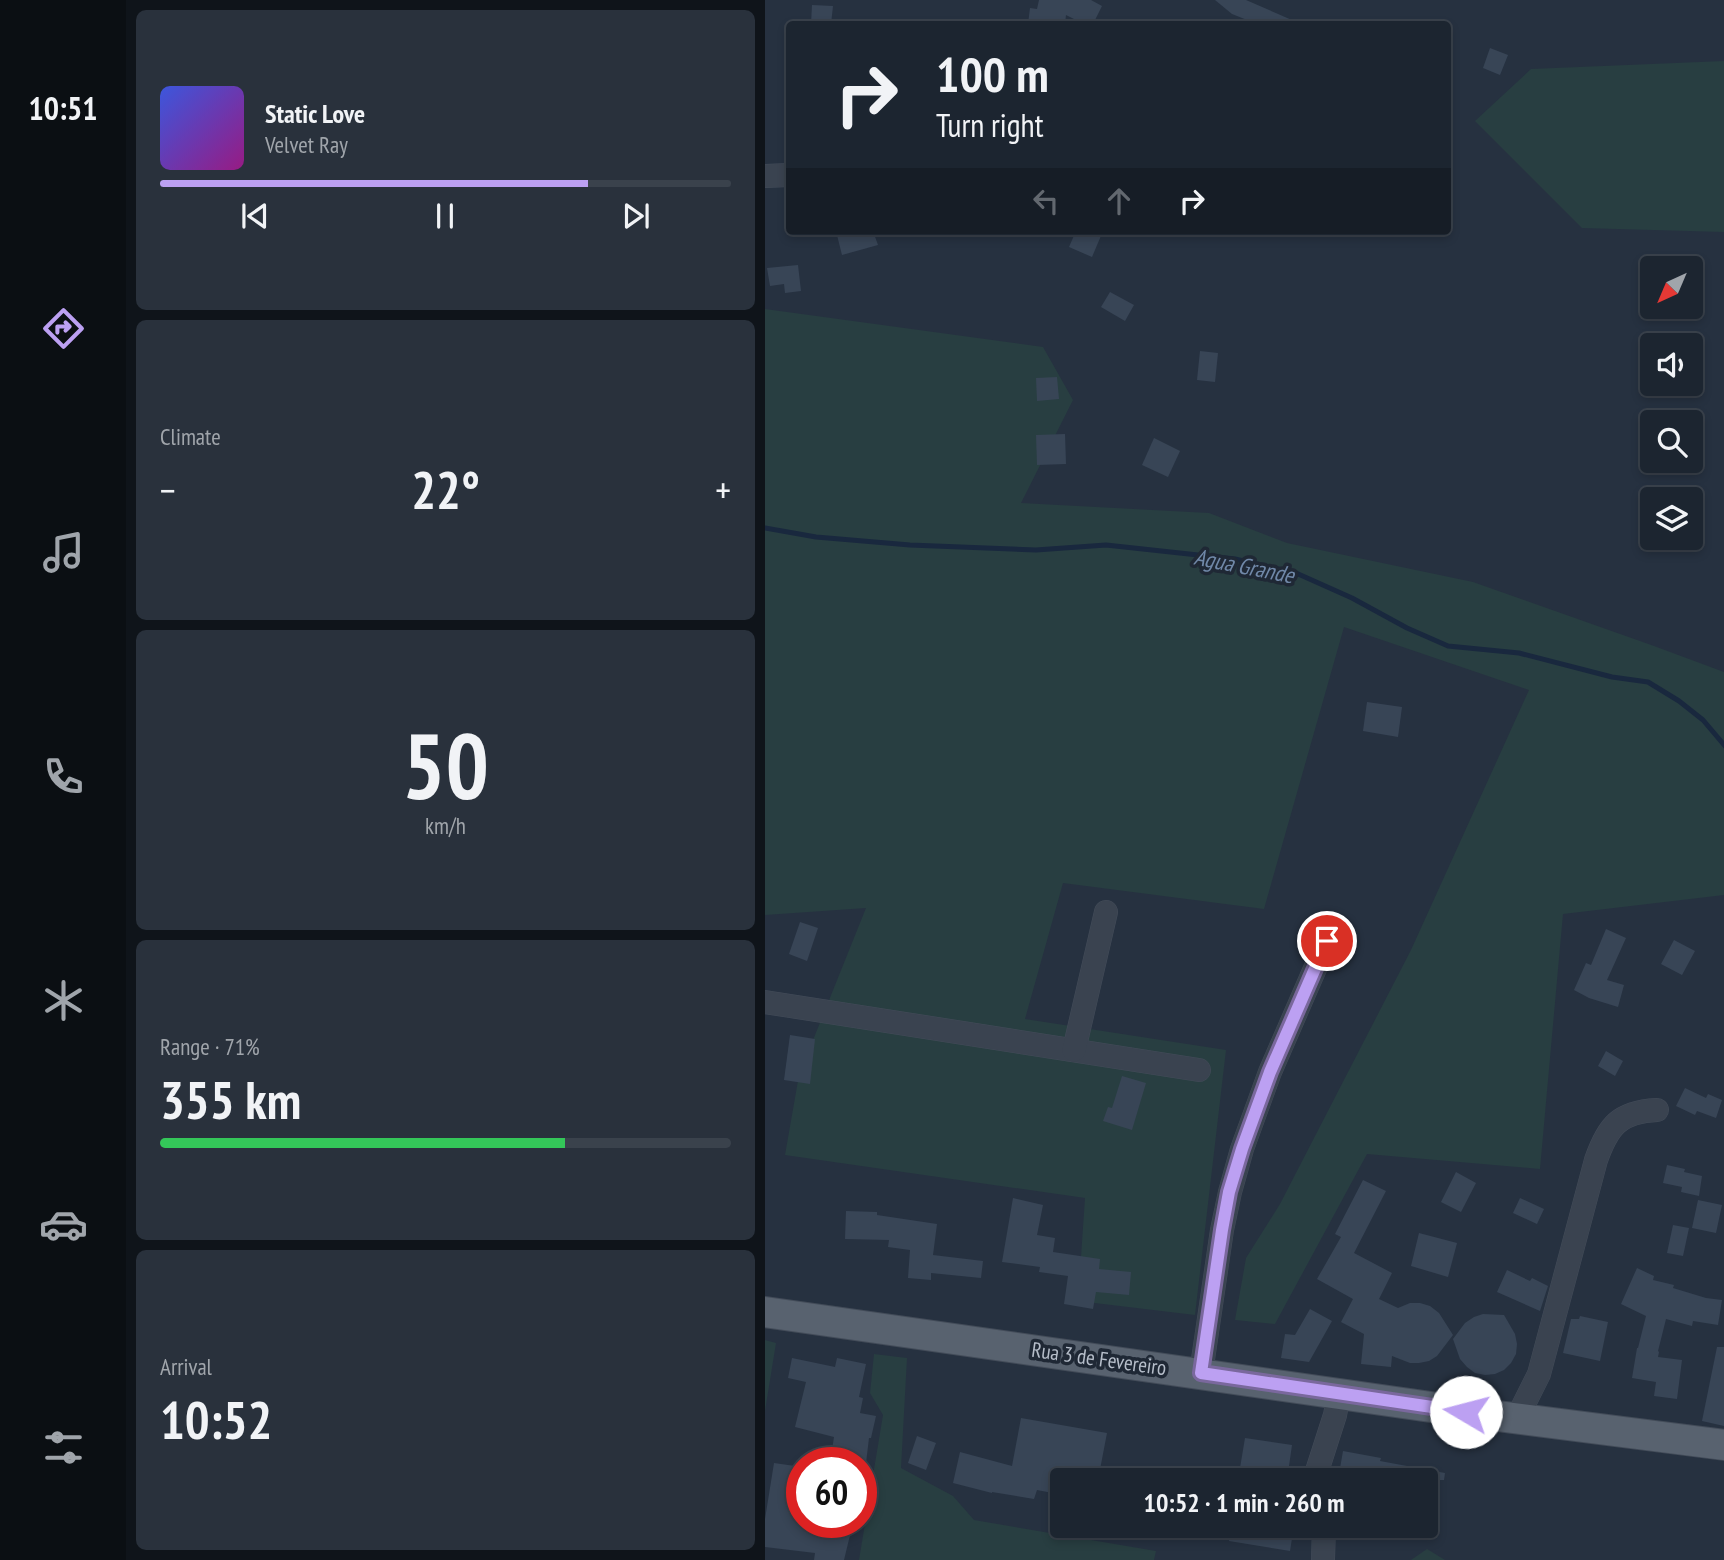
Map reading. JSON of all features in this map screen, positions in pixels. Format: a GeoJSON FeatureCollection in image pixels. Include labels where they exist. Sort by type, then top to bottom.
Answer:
{"type":"FeatureCollection","features":[{"type":"Feature","properties":{"kind":"main road","name":"Rua 3 de Fevereiro"},"geometry":{"type":"LineString","coordinates":[[765,1312],[1517,1419],[1724,1444]]}},
{"type":"Feature","properties":{"kind":"street"},"geometry":{"type":"LineString","coordinates":[[765,176],[786,175]]}},
{"type":"Feature","properties":{"kind":"street"},"geometry":{"type":"LineString","coordinates":[[1074,1050],[1106,912]]}},
{"type":"Feature","properties":{"kind":"street"},"geometry":{"type":"LineString","coordinates":[[1201,1373],[1229,1192],[1270,1072],[1327,941]]}},
{"type":"Feature","properties":{"kind":"street"},"geometry":{"type":"LineString","coordinates":[[765,1002],[1199,1070]]}},
{"type":"Feature","properties":{"kind":"street"},"geometry":{"type":"LineString","coordinates":[[1517,1419],[1539,1374],[1603,1140],[1625,1116],[1639,1111],[1657,1110]]}},
{"type":"Feature","properties":{"kind":"street"},"geometry":{"type":"LineString","coordinates":[[1318,1468],[1339,1394]]}},
{"type":"Feature","properties":{"kind":"street"},"geometry":{"type":"LineString","coordinates":[[1323,1560],[1324,1538]]}},
{"type":"Feature","properties":{"kind":"green space"},"geometry":{"type":"Polygon","coordinates":[[[1724,61],[1724,232],[1582,228],[1475,121],[1531,69],[1724,61]]]}},
{"type":"Feature","properties":{"kind":"green space"},"geometry":{"type":"Polygon","coordinates":[[[765,309],[1043,347],[1073,400],[1021,503],[1209,513],[1287,543],[1473,582],[1724,672],[1724,895],[1563,914],[1540,1169],[1367,1154],[1275,1324],[1235,1320],[1246,1258],[1280,1204],[1411,950],[1529,690],[1344,627],[1264,909],[1063,883],[1025,1019],[1226,1050],[1195,1315],[1078,1301],[1085,1198],[785,1155],[799,1075],[866,908],[765,915],[765,309]]]}},
{"type":"Feature","properties":{"kind":"green space"},"geometry":{"type":"Polygon","coordinates":[[[765,1340],[776,1343],[765,1411],[765,1340]]]}},
{"type":"Feature","properties":{"kind":"green space"},"geometry":{"type":"Polygon","coordinates":[[[874,1354],[907,1358],[901,1468],[953,1496],[974,1520],[1050,1533],[1050,1538],[1080,1538],[1156,1551],[1154,1560],[859,1560],[863,1538],[877,1538],[877,1451],[883,1415],[870,1393],[874,1354]]]}},
{"type":"Feature","properties":{"kind":"green space"},"geometry":{"type":"Polygon","coordinates":[[[1427,1549],[1445,1560],[1411,1560],[1427,1549]]]}},
{"type":"Feature","properties":{"kind":"building"},"geometry":{"type":"Polygon","coordinates":[[[1039,0],[1091,0],[1102,6],[1094,21],[1078,21],[1066,15],[1065,21],[1028,21],[1030,8],[1037,9],[1039,0]]]}},
{"type":"Feature","properties":{"kind":"building"},"geometry":{"type":"Polygon","coordinates":[[[1215,0],[1246,0],[1294,21],[1250,21],[1232,14],[1215,0]]]}},
{"type":"Feature","properties":{"kind":"building"},"geometry":{"type":"Polygon","coordinates":[[[812,5],[833,6],[831,21],[811,21],[812,5]]]}},
{"type":"Feature","properties":{"kind":"building"},"geometry":{"type":"Polygon","coordinates":[[[1490,48],[1508,55],[1500,75],[1483,68],[1490,48]]]}},
{"type":"Feature","properties":{"kind":"building"},"geometry":{"type":"Polygon","coordinates":[[[837,235],[874,235],[878,245],[842,255],[837,235]]]}},
{"type":"Feature","properties":{"kind":"building"},"geometry":{"type":"Polygon","coordinates":[[[1074,235],[1101,235],[1092,257],[1069,247],[1074,235]]]}},
{"type":"Feature","properties":{"kind":"building"},"geometry":{"type":"Polygon","coordinates":[[[798,265],[801,291],[785,293],[784,284],[770,286],[767,268],[798,265]]]}},
{"type":"Feature","properties":{"kind":"building"},"geometry":{"type":"Polygon","coordinates":[[[1110,292],[1134,305],[1125,321],[1101,307],[1110,292]]]}},
{"type":"Feature","properties":{"kind":"building"},"geometry":{"type":"Polygon","coordinates":[[[1200,351],[1218,353],[1215,382],[1197,380],[1200,351]]]}},
{"type":"Feature","properties":{"kind":"building"},"geometry":{"type":"Polygon","coordinates":[[[1057,377],[1059,399],[1037,401],[1036,378],[1057,377]]]}},
{"type":"Feature","properties":{"kind":"building"},"geometry":{"type":"Polygon","coordinates":[[[1065,434],[1066,464],[1037,465],[1036,435],[1065,434]]]}},
{"type":"Feature","properties":{"kind":"building"},"geometry":{"type":"Polygon","coordinates":[[[1154,438],[1180,451],[1168,477],[1142,465],[1154,438]]]}},
{"type":"Feature","properties":{"kind":"building"},"geometry":{"type":"Polygon","coordinates":[[[1367,702],[1402,707],[1398,737],[1363,731],[1367,702]]]}},
{"type":"Feature","properties":{"kind":"building"},"geometry":{"type":"Polygon","coordinates":[[[800,922],[818,928],[807,961],[789,954],[800,922]]]}},
{"type":"Feature","properties":{"kind":"building"},"geometry":{"type":"Polygon","coordinates":[[[1606,929],[1626,938],[1607,980],[1624,985],[1618,1007],[1574,990],[1586,963],[1591,965],[1606,929]]]}},
{"type":"Feature","properties":{"kind":"building"},"geometry":{"type":"Polygon","coordinates":[[[1674,940],[1695,951],[1682,975],[1661,964],[1674,940]]]}},
{"type":"Feature","properties":{"kind":"building"},"geometry":{"type":"Polygon","coordinates":[[[790,1035],[815,1039],[810,1084],[784,1080],[790,1035]]]}},
{"type":"Feature","properties":{"kind":"building"},"geometry":{"type":"Polygon","coordinates":[[[1606,1051],[1623,1061],[1615,1076],[1598,1066],[1606,1051]]]}},
{"type":"Feature","properties":{"kind":"building"},"geometry":{"type":"Polygon","coordinates":[[[1122,1076],[1146,1083],[1132,1130],[1103,1121],[1108,1107],[1112,1108],[1122,1076]]]}},
{"type":"Feature","properties":{"kind":"building"},"geometry":{"type":"Polygon","coordinates":[[[1685,1088],[1706,1098],[1708,1094],[1722,1100],[1716,1118],[1697,1111],[1695,1115],[1676,1106],[1685,1088]]]}},
{"type":"Feature","properties":{"kind":"building"},"geometry":{"type":"Polygon","coordinates":[[[1667,1165],[1702,1176],[1699,1196],[1681,1192],[1682,1187],[1663,1183],[1667,1165]]]}},
{"type":"Feature","properties":{"kind":"building"},"geometry":{"type":"Polygon","coordinates":[[[1456,1172],[1476,1183],[1461,1212],[1441,1202],[1456,1172]]]}},
{"type":"Feature","properties":{"kind":"building"},"geometry":{"type":"Polygon","coordinates":[[[1363,1180],[1386,1191],[1354,1253],[1392,1273],[1379,1299],[1398,1308],[1410,1303],[1420,1303],[1439,1313],[1453,1335],[1437,1356],[1429,1361],[1410,1363],[1392,1356],[1391,1367],[1361,1364],[1364,1334],[1341,1322],[1353,1299],[1317,1279],[1341,1237],[1335,1234],[1363,1180]]]}},
{"type":"Feature","properties":{"kind":"building"},"geometry":{"type":"Polygon","coordinates":[[[1013,1198],[1043,1205],[1037,1235],[1055,1238],[1053,1252],[1100,1259],[1099,1269],[1131,1272],[1129,1295],[1096,1292],[1093,1309],[1064,1304],[1068,1276],[1039,1272],[1040,1267],[1002,1262],[1013,1198]]]}},
{"type":"Feature","properties":{"kind":"building"},"geometry":{"type":"Polygon","coordinates":[[[1520,1198],[1544,1209],[1537,1224],[1513,1213],[1520,1198]]]}},
{"type":"Feature","properties":{"kind":"building"},"geometry":{"type":"Polygon","coordinates":[[[1698,1200],[1722,1205],[1716,1233],[1692,1228],[1698,1200]]]}},
{"type":"Feature","properties":{"kind":"building"},"geometry":{"type":"Polygon","coordinates":[[[846,1211],[877,1212],[877,1215],[937,1224],[933,1255],[983,1261],[981,1278],[931,1273],[931,1280],[908,1278],[910,1250],[888,1247],[889,1240],[845,1239],[846,1211]]]}},
{"type":"Feature","properties":{"kind":"building"},"geometry":{"type":"Polygon","coordinates":[[[1673,1225],[1689,1228],[1683,1256],[1667,1253],[1673,1225]]]}},
{"type":"Feature","properties":{"kind":"building"},"geometry":{"type":"Polygon","coordinates":[[[1419,1233],[1457,1243],[1448,1277],[1411,1266],[1419,1233]]]}},
{"type":"Feature","properties":{"kind":"building"},"geometry":{"type":"Polygon","coordinates":[[[1637,1268],[1654,1276],[1653,1280],[1674,1285],[1673,1288],[1722,1300],[1718,1325],[1693,1321],[1692,1326],[1666,1319],[1658,1357],[1682,1360],[1677,1399],[1654,1396],[1656,1382],[1632,1378],[1646,1316],[1621,1304],[1637,1268]]]}},
{"type":"Feature","properties":{"kind":"building"},"geometry":{"type":"Polygon","coordinates":[[[1507,1270],[1548,1286],[1540,1311],[1497,1292],[1507,1270]]]}},
{"type":"Feature","properties":{"kind":"building"},"geometry":{"type":"Polygon","coordinates":[[[1310,1309],[1332,1321],[1309,1362],[1281,1358],[1285,1334],[1295,1335],[1310,1309]]]}},
{"type":"Feature","properties":{"kind":"building"},"geometry":{"type":"Polygon","coordinates":[[[1483,1314],[1504,1315],[1515,1334],[1517,1344],[1511,1363],[1495,1374],[1475,1373],[1467,1367],[1460,1359],[1453,1339],[1465,1323],[1483,1314]]]}},
{"type":"Feature","properties":{"kind":"building"},"geometry":{"type":"Polygon","coordinates":[[[1580,1316],[1608,1322],[1600,1361],[1563,1353],[1571,1319],[1579,1319],[1580,1316]]]}},
{"type":"Feature","properties":{"kind":"building"},"geometry":{"type":"Polygon","coordinates":[[[1717,1347],[1724,1347],[1724,1426],[1702,1421],[1717,1347]]]}},
{"type":"Feature","properties":{"kind":"building"},"geometry":{"type":"Polygon","coordinates":[[[792,1358],[835,1367],[837,1358],[866,1364],[859,1397],[863,1398],[860,1413],[876,1416],[868,1447],[832,1447],[834,1437],[795,1427],[806,1382],[788,1378],[792,1358]]]}},
{"type":"Feature","properties":{"kind":"building"},"geometry":{"type":"Polygon","coordinates":[[[1021,1418],[1107,1433],[1100,1468],[1050,1468],[1050,1492],[1037,1490],[1034,1499],[992,1493],[953,1483],[960,1452],[1012,1466],[1021,1418]]]}},
{"type":"Feature","properties":{"kind":"building"},"geometry":{"type":"Polygon","coordinates":[[[917,1436],[936,1443],[926,1470],[908,1463],[917,1436]]]}},
{"type":"Feature","properties":{"kind":"building"},"geometry":{"type":"Polygon","coordinates":[[[1245,1438],[1292,1445],[1289,1468],[1240,1468],[1245,1438]]]}},
{"type":"Feature","properties":{"kind":"building"},"geometry":{"type":"Polygon","coordinates":[[[1343,1451],[1418,1468],[1340,1468],[1343,1451]]]}},
{"type":"Feature","properties":{"kind":"building"},"geometry":{"type":"Polygon","coordinates":[[[774,1463],[786,1465],[786,1538],[849,1538],[844,1560],[814,1560],[815,1553],[765,1547],[765,1519],[774,1463]]]}},
{"type":"Feature","properties":{"kind":"building"},"geometry":{"type":"Polygon","coordinates":[[[1438,1472],[1445,1473],[1444,1480],[1438,1480],[1438,1472]]]}},
{"type":"Feature","properties":{"kind":"building"},"geometry":{"type":"Polygon","coordinates":[[[1229,1538],[1292,1538],[1290,1551],[1229,1541],[1229,1538]]]}},
{"type":"Feature","properties":{"kind":"waterway","name":"Agua Grande"},"geometry":{"type":"LineString","coordinates":[[765,528],[816,537],[910,545],[1036,550],[1106,545],[1235,559],[1296,573],[1448,646],[1519,653],[1612,677],[1648,682],[1703,720],[1725,746]]}},
{"type":"Feature","properties":{"kind":"route"},"geometry":{"type":"LineString","coordinates":[[1327,941],[1270,1072],[1229,1192],[1201,1373],[1466,1412]]}}]}
